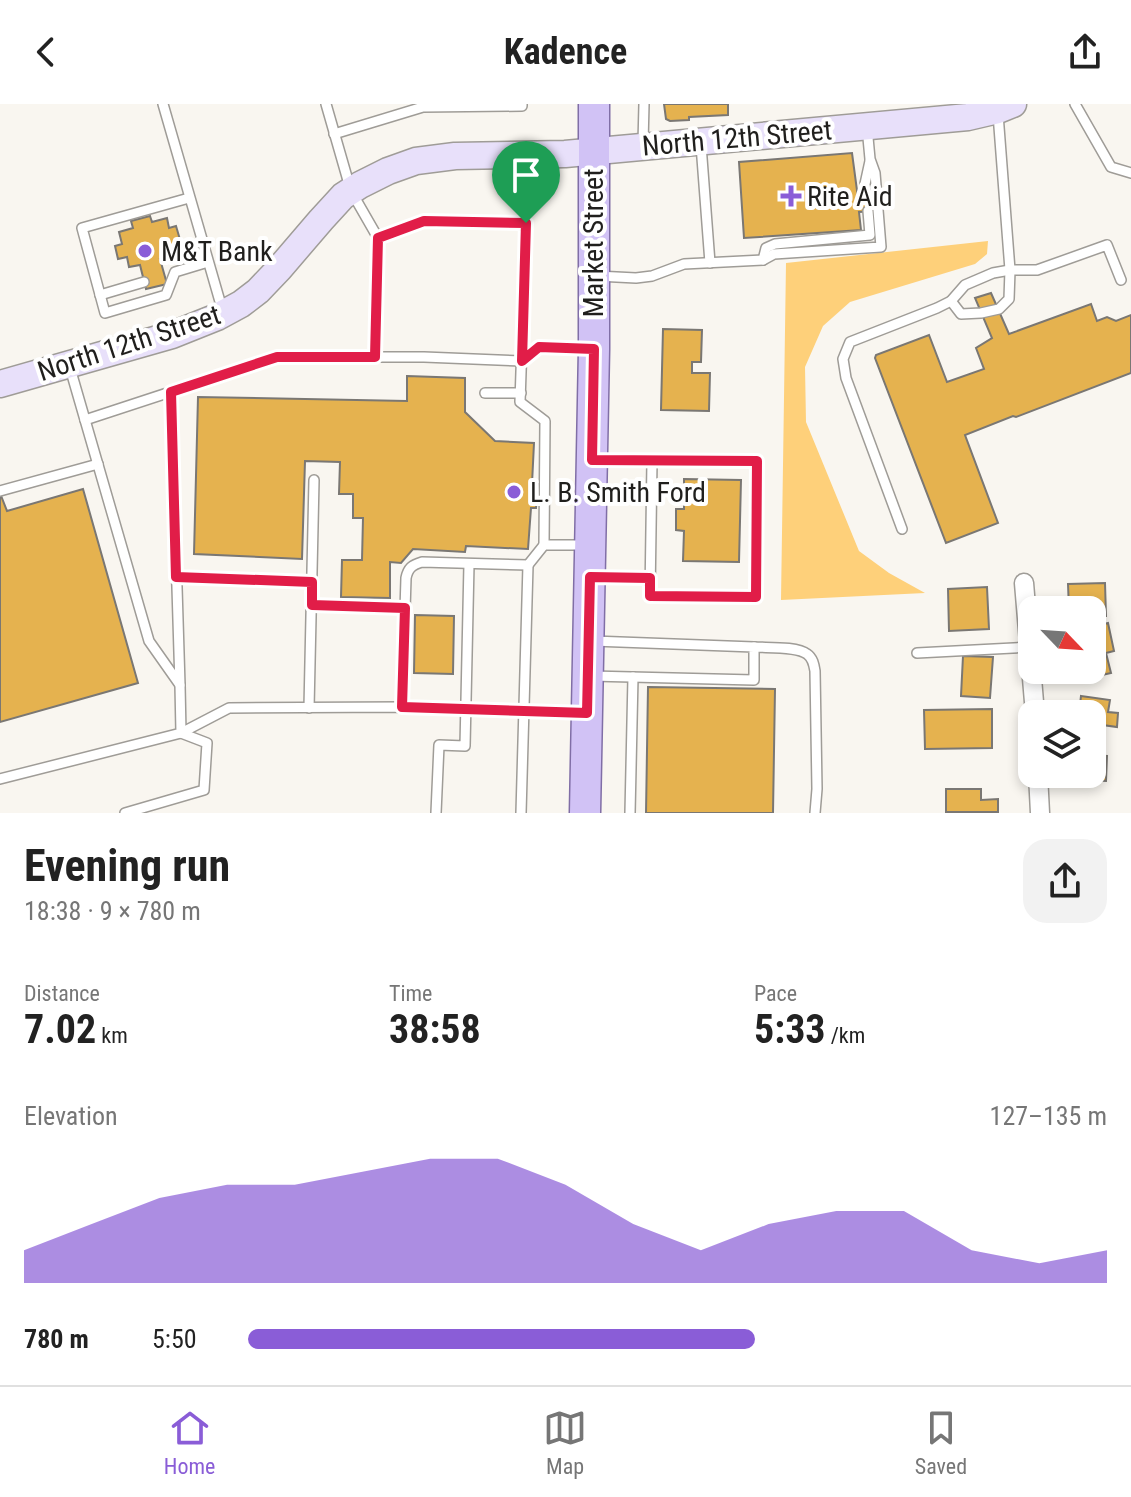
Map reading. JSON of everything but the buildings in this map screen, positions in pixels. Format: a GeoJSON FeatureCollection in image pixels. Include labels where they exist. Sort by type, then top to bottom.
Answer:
{"type":"FeatureCollection","features":[{"type":"Feature","properties":{"kind":"main road","name":"Market Street"},"geometry":{"type":"LineString","coordinates":[[585,813],[594,349],[594,104]]}},
{"type":"Feature","properties":{"kind":"main road","name":"North 12th Street"},"geometry":{"type":"LineString","coordinates":[[0,384],[172,335],[224,314],[268,281],[343,196],[388,171],[416,161],[565,154],[867,127],[968,117],[1006,107]]}},
{"type":"Feature","properties":{"kind":"street"},"geometry":{"type":"LineString","coordinates":[[1024,583],[1025,596]]}},
{"type":"Feature","properties":{"kind":"street"},"geometry":{"type":"LineString","coordinates":[[1039,788],[1040,813]]}},
{"type":"Feature","properties":{"kind":"lane"},"geometry":{"type":"LineString","coordinates":[[163,104],[224,314]]}},
{"type":"Feature","properties":{"kind":"lane"},"geometry":{"type":"LineString","coordinates":[[326,104],[351,191],[378,238],[375,357]]}},
{"type":"Feature","properties":{"kind":"lane"},"geometry":{"type":"LineString","coordinates":[[334,134],[423,107],[522,104]]}},
{"type":"Feature","properties":{"kind":"lane"},"geometry":{"type":"LineString","coordinates":[[643,147],[644,104]]}},
{"type":"Feature","properties":{"kind":"lane"},"geometry":{"type":"LineString","coordinates":[[1075,104],[1111,167],[1131,173]]}},
{"type":"Feature","properties":{"kind":"lane"},"geometry":{"type":"LineString","coordinates":[[951,301],[961,314],[999,309],[1009,299],[1006,107]]}},
{"type":"Feature","properties":{"kind":"lane"},"geometry":{"type":"LineString","coordinates":[[593,276],[636,278],[652,276],[684,264],[763,260],[774,254],[881,247],[875,173],[870,159],[867,127]]}},
{"type":"Feature","properties":{"kind":"lane"},"geometry":{"type":"LineString","coordinates":[[701,141],[710,263]]}},
{"type":"Feature","properties":{"kind":"lane"},"geometry":{"type":"LineString","coordinates":[[866,197],[870,159]]}},
{"type":"Feature","properties":{"kind":"lane"},"geometry":{"type":"LineString","coordinates":[[189,198],[82,228],[105,313],[166,295],[170,274],[208,262]]}},
{"type":"Feature","properties":{"kind":"lane"},"geometry":{"type":"LineString","coordinates":[[763,260],[766,248],[775,244],[870,235],[868,211]]}},
{"type":"Feature","properties":{"kind":"lane"},"geometry":{"type":"LineString","coordinates":[[378,238],[424,221],[526,223],[520,402],[545,421],[544,545],[528,565],[521,813]]}},
{"type":"Feature","properties":{"kind":"lane"},"geometry":{"type":"LineString","coordinates":[[902,529],[846,378],[843,359],[850,342],[951,301],[965,285],[993,273],[1037,270],[1107,245],[1121,280]]}},
{"type":"Feature","properties":{"kind":"lane"},"geometry":{"type":"LineString","coordinates":[[100,295],[144,282]]}},
{"type":"Feature","properties":{"kind":"lane"},"geometry":{"type":"LineString","coordinates":[[85,420],[277,357],[522,361],[539,347],[594,349]]}},
{"type":"Feature","properties":{"kind":"lane"},"geometry":{"type":"LineString","coordinates":[[69,364],[149,641],[180,685]]}},
{"type":"Feature","properties":{"kind":"lane"},"geometry":{"type":"LineString","coordinates":[[171,392],[181,733]]}},
{"type":"Feature","properties":{"kind":"lane"},"geometry":{"type":"LineString","coordinates":[[485,393],[521,393]]}},
{"type":"Feature","properties":{"kind":"lane"},"geometry":{"type":"LineString","coordinates":[[592,460],[757,461],[756,597],[650,596],[652,461]]}},
{"type":"Feature","properties":{"kind":"lane"},"geometry":{"type":"LineString","coordinates":[[0,491],[98,464]]}},
{"type":"Feature","properties":{"kind":"lane"},"geometry":{"type":"LineString","coordinates":[[309,708],[314,480]]}},
{"type":"Feature","properties":{"kind":"lane"},"geometry":{"type":"LineString","coordinates":[[544,545],[590,545]]}},
{"type":"Feature","properties":{"kind":"lane"},"geometry":{"type":"LineString","coordinates":[[402,707],[408,570],[422,562],[528,565]]}},
{"type":"Feature","properties":{"kind":"lane"},"geometry":{"type":"LineString","coordinates":[[436,813],[439,745],[465,746],[469,564]]}},
{"type":"Feature","properties":{"kind":"lane"},"geometry":{"type":"LineString","coordinates":[[176,577],[312,582]]}},
{"type":"Feature","properties":{"kind":"lane"},"geometry":{"type":"LineString","coordinates":[[590,577],[650,578]]}},
{"type":"Feature","properties":{"kind":"lane"},"geometry":{"type":"LineString","coordinates":[[312,605],[405,608]]}},
{"type":"Feature","properties":{"kind":"lane"},"geometry":{"type":"LineString","coordinates":[[588,641],[754,647],[807,653],[815,671],[815,813]]}},
{"type":"Feature","properties":{"kind":"lane"},"geometry":{"type":"LineString","coordinates":[[588,676],[754,680],[754,647]]}},
{"type":"Feature","properties":{"kind":"lane"},"geometry":{"type":"LineString","coordinates":[[917,653],[1018,648]]}},
{"type":"Feature","properties":{"kind":"lane"},"geometry":{"type":"LineString","coordinates":[[630,813],[633,677]]}},
{"type":"Feature","properties":{"kind":"lane"},"geometry":{"type":"LineString","coordinates":[[0,779],[181,733],[229,708],[402,707],[587,713]]}},
{"type":"Feature","properties":{"kind":"lane"},"geometry":{"type":"LineString","coordinates":[[125,813],[204,790],[207,743],[181,733]]}},
{"type":"Feature","properties":{"kind":"shaded area"},"geometry":{"type":"Polygon","coordinates":[[[988,241],[987,254],[975,264],[850,302],[823,326],[805,367],[806,422],[859,551],[889,573],[925,593],[781,600],[786,263],[988,241]]]}},
{"type":"Feature","properties":{"kind":"place","name":"Rite Aid"},"geometry":{"type":"Point","coordinates":[791,196]}},
{"type":"Feature","properties":{"kind":"place","name":"M&T Bank"},"geometry":{"type":"Point","coordinates":[145,251]}},
{"type":"Feature","properties":{"kind":"place","name":"L. B. Smith Ford"},"geometry":{"type":"Point","coordinates":[514,492]}},
{"type":"Feature","properties":{"kind":"route"},"geometry":{"type":"LineString","coordinates":[[424,221],[526,223],[522,361],[539,347],[594,349],[592,460],[757,461],[756,597],[650,596],[650,578],[590,577],[587,713],[402,707],[405,608],[312,605],[312,582],[176,577],[171,392],[277,357],[375,357],[378,238],[424,221]]}}]}
